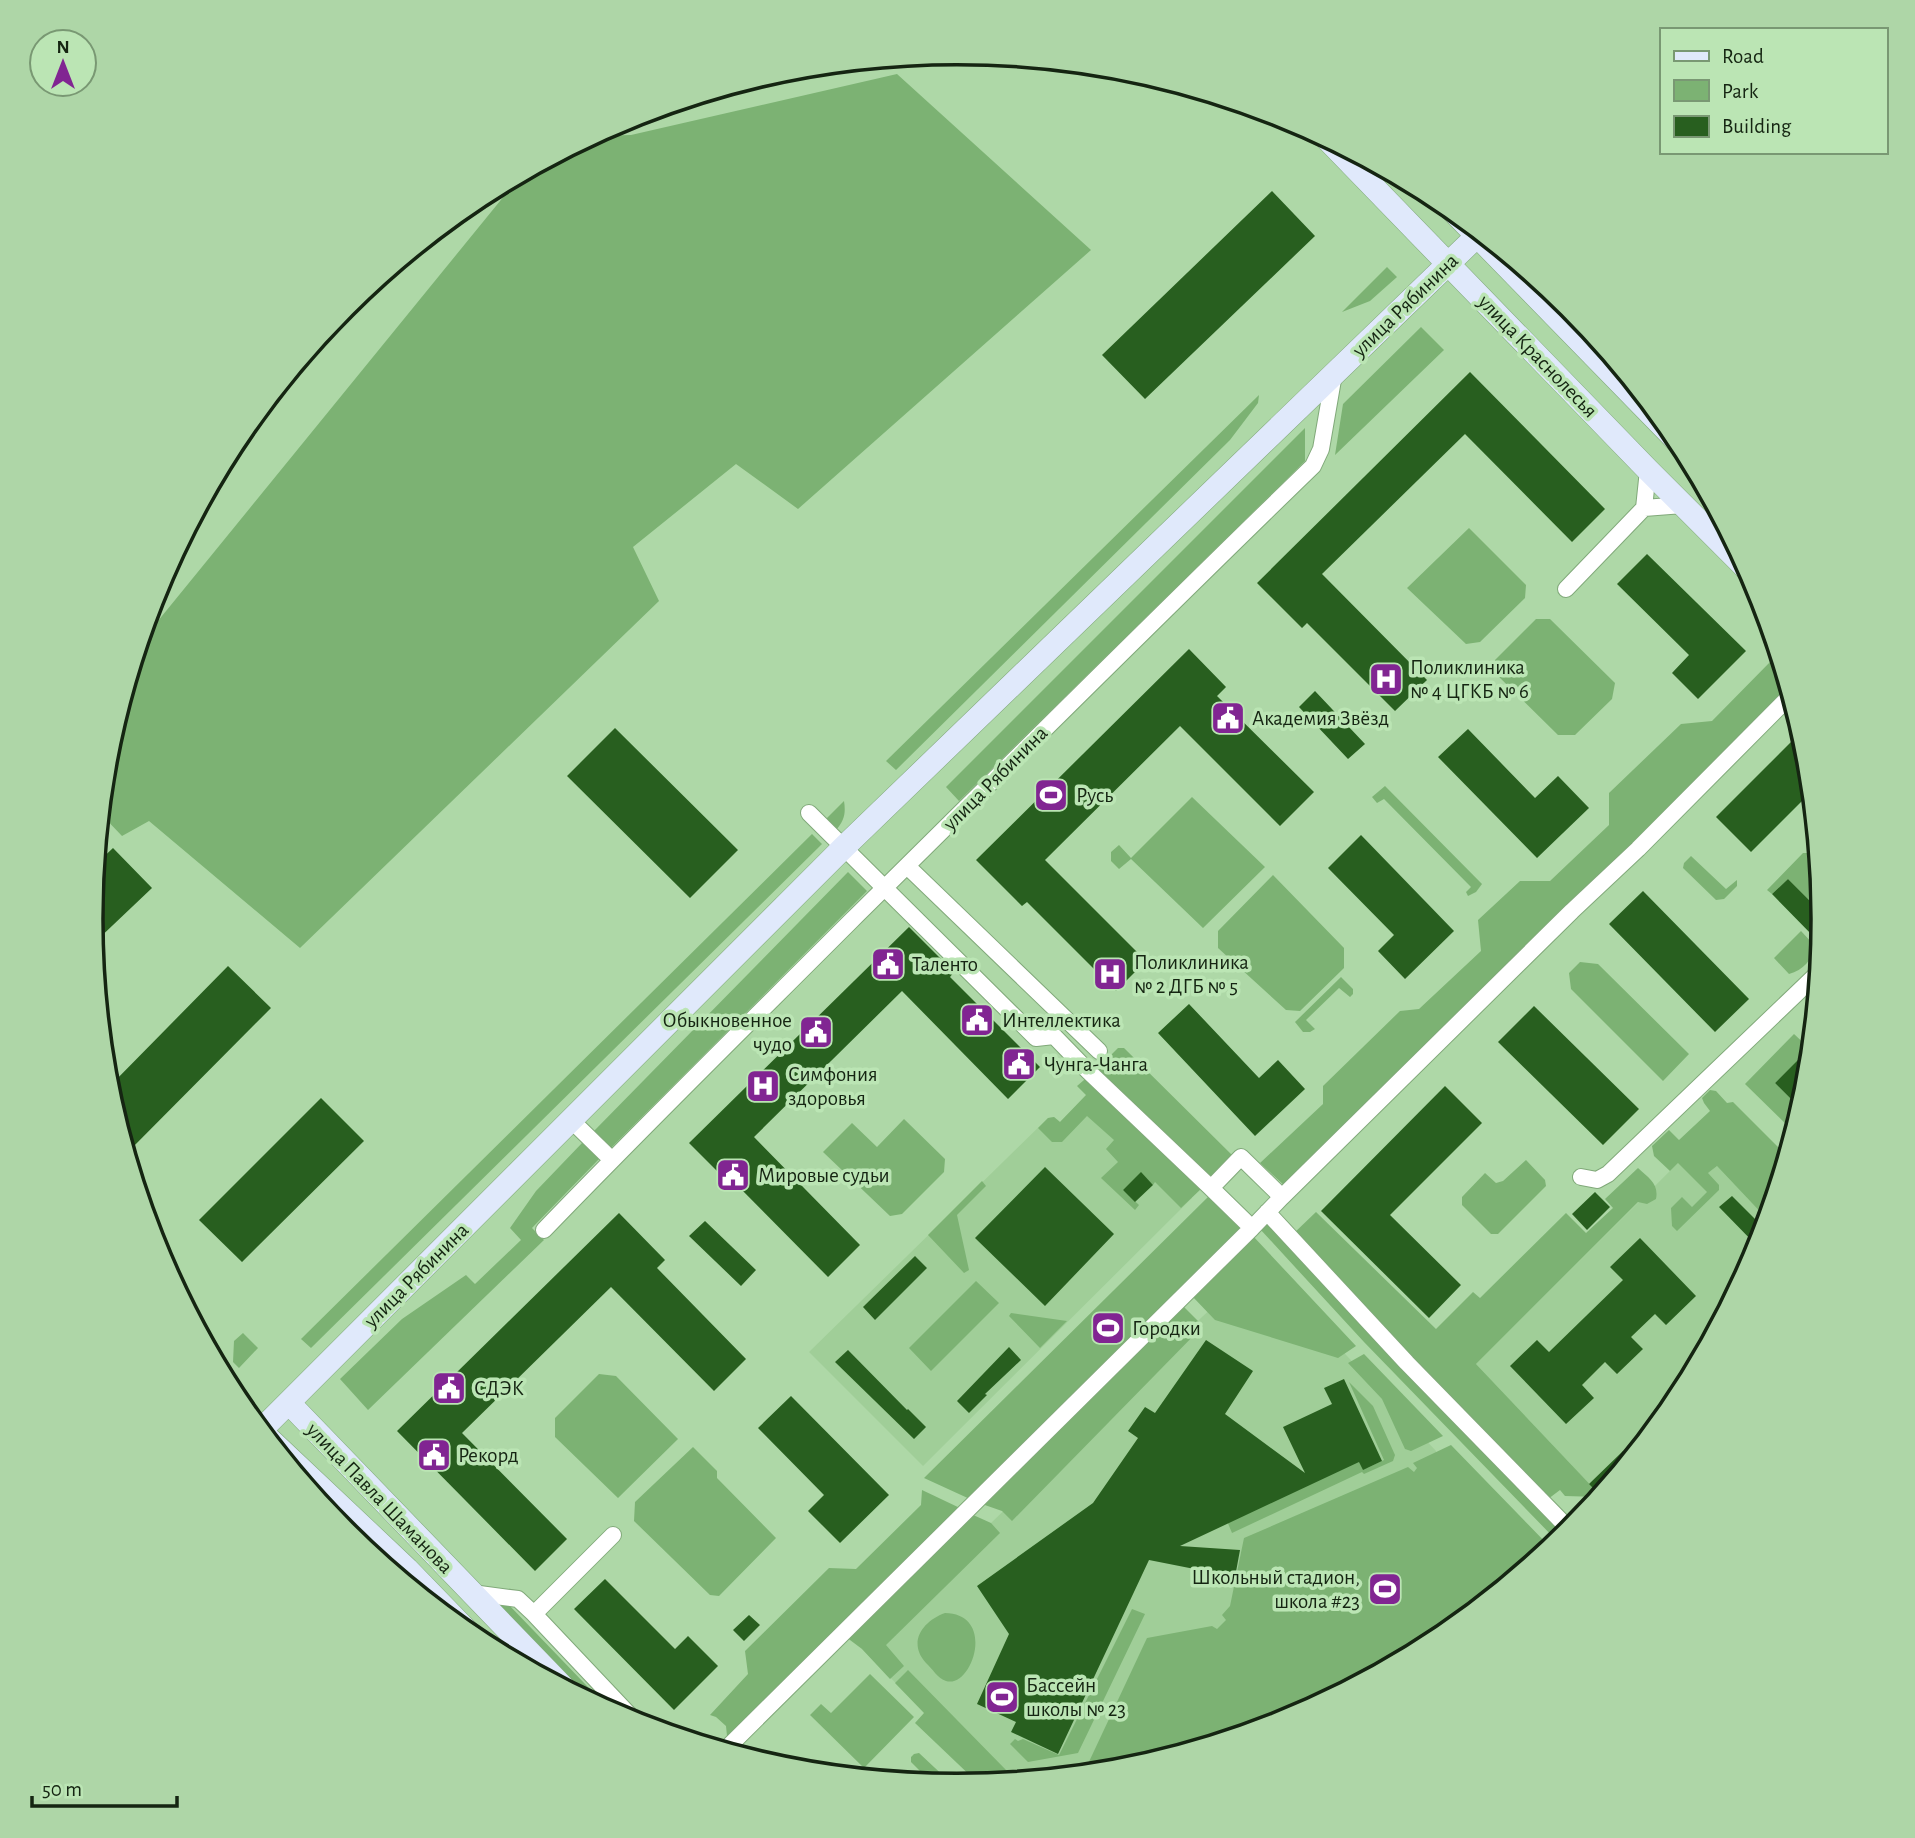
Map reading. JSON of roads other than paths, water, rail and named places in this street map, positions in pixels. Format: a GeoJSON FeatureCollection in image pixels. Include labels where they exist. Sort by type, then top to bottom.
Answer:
{"type":"FeatureCollection","features":[{"type":"Feature","properties":{"kind":"street","name":"улица Краснолесья"},"geometry":{"type":"LineString","coordinates":[[1346,159],[1728,549]]}},
{"type":"Feature","properties":{"kind":"street","name":"улица Рябинина"},"geometry":{"type":"LineString","coordinates":[[268,1423],[844,847],[1474,239]]}},
{"type":"Feature","properties":{"kind":"street","name":"улица Краснолесья"},"geometry":{"type":"LineString","coordinates":[[1536,291],[1602,359]]}},
{"type":"Feature","properties":{"kind":"street","name":"улица Рябинина"},"geometry":{"type":"LineString","coordinates":[[544,1230],[907,866],[1313,466],[1321,449],[1334,374]]}},
{"type":"Feature","properties":{"kind":"street"},"geometry":{"type":"LineString","coordinates":[[1566,589],[1644,508],[1648,470]]}},
{"type":"Feature","properties":{"kind":"street"},"geometry":{"type":"LineString","coordinates":[[1644,508],[1684,505]]}},
{"type":"Feature","properties":{"kind":"street"},"geometry":{"type":"LineString","coordinates":[[732,1743],[1784,702]]}},
{"type":"Feature","properties":{"kind":"street"},"geometry":{"type":"LineString","coordinates":[[809,813],[1036,1038],[1054,1036],[1252,1228]]}},
{"type":"Feature","properties":{"kind":"street"},"geometry":{"type":"LineString","coordinates":[[907,866],[1099,1051]]}},
{"type":"Feature","properties":{"kind":"street"},"geometry":{"type":"LineString","coordinates":[[1581,1177],[1597,1180],[1608,1174],[1809,981]]}},
{"type":"Feature","properties":{"kind":"street"},"geometry":{"type":"LineString","coordinates":[[571,1120],[612,1160]]}},
{"type":"Feature","properties":{"kind":"street"},"geometry":{"type":"LineString","coordinates":[[1211,1188],[1241,1157],[1282,1198]]}},
{"type":"Feature","properties":{"kind":"street"},"geometry":{"type":"LineString","coordinates":[[1268,1212],[1407,1363],[1563,1522]]}},
{"type":"Feature","properties":{"kind":"street","name":"улица Павла Шаманова"},"geometry":{"type":"LineString","coordinates":[[289,1403],[542,1665]]}},
{"type":"Feature","properties":{"kind":"street","name":"улица Павла Шаманова"},"geometry":{"type":"LineString","coordinates":[[346,1515],[362,1532]]}},
{"type":"Feature","properties":{"kind":"street"},"geometry":{"type":"LineString","coordinates":[[534,1614],[613,1535]]}},
{"type":"Feature","properties":{"kind":"street"},"geometry":{"type":"LineString","coordinates":[[472,1593],[518,1599],[617,1702]]}},
{"type":"Feature","properties":{"kind":"place","name":"Поликлиника № 4 ЦГКБ № 6"},"geometry":{"type":"Point","coordinates":[1386,679]}},
{"type":"Feature","properties":{"kind":"place","name":"Академия Звёзд"},"geometry":{"type":"Point","coordinates":[1228,718]}},
{"type":"Feature","properties":{"kind":"place","name":"Русь"},"geometry":{"type":"Point","coordinates":[1051,795]}},
{"type":"Feature","properties":{"kind":"place","name":"Таленто"},"geometry":{"type":"Point","coordinates":[888,964]}},
{"type":"Feature","properties":{"kind":"place","name":"Поликлиника № 2 ДГБ № 5"},"geometry":{"type":"Point","coordinates":[1110,974]}},
{"type":"Feature","properties":{"kind":"place","name":"Интеллектика"},"geometry":{"type":"Point","coordinates":[977,1020]}},
{"type":"Feature","properties":{"kind":"place","name":"Обыкновенное чудо"},"geometry":{"type":"Point","coordinates":[816,1032]}},
{"type":"Feature","properties":{"kind":"place","name":"Чунга-Чанга"},"geometry":{"type":"Point","coordinates":[1019,1064]}},
{"type":"Feature","properties":{"kind":"place","name":"Симфония здоровья"},"geometry":{"type":"Point","coordinates":[763,1086]}},
{"type":"Feature","properties":{"kind":"place","name":"Мировые судьи"},"geometry":{"type":"Point","coordinates":[733,1175]}},
{"type":"Feature","properties":{"kind":"place","name":"Городки"},"geometry":{"type":"Point","coordinates":[1108,1328]}},
{"type":"Feature","properties":{"kind":"place","name":"СДЭК"},"geometry":{"type":"Point","coordinates":[449,1388]}},
{"type":"Feature","properties":{"kind":"place","name":"Рекорд"},"geometry":{"type":"Point","coordinates":[434,1455]}},
{"type":"Feature","properties":{"kind":"place","name":"Школьный стадион, школа #23"},"geometry":{"type":"Point","coordinates":[1385,1589]}},
{"type":"Feature","properties":{"kind":"place","name":"Бассейн школы № 23"},"geometry":{"type":"Point","coordinates":[1002,1697]}}]}
